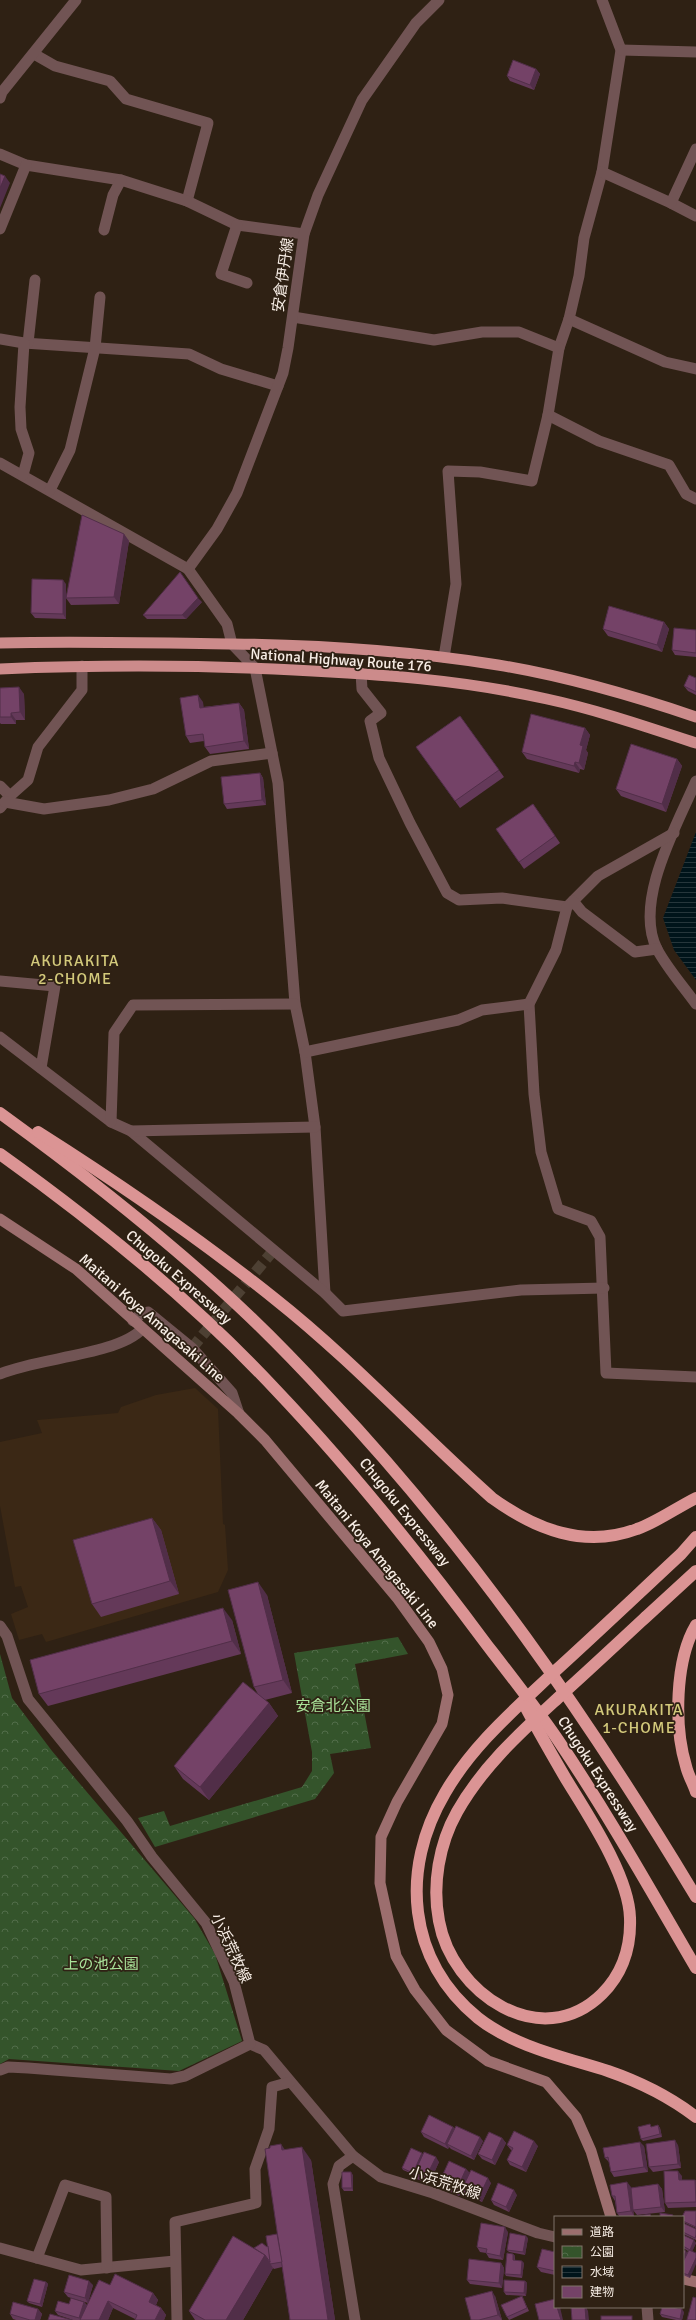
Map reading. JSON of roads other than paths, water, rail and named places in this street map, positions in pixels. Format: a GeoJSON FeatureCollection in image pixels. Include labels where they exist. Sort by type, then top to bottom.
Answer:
{"type":"FeatureCollection","features":[{"type":"Feature","properties":{"kind":"highway","name":"National Highway Route 176"},"geometry":{"type":"LineString","coordinates":[[0,643],[105,641],[279,644],[378,649],[444,657],[514,668],[615,691],[696,717]]}},
{"type":"Feature","properties":{"kind":"highway","name":"National Highway Route 176"},"geometry":{"type":"LineString","coordinates":[[0,669],[82,666],[214,666],[361,673],[454,684],[545,698],[599,712],[696,744]]}},
{"type":"Feature","properties":{"kind":"highway"},"geometry":{"type":"LineString","coordinates":[[0,1107],[112,1179],[276,1300],[342,1358],[492,1498],[514,1514],[537,1525],[566,1535],[602,1538],[637,1529],[696,1498]]}},
{"type":"Feature","properties":{"kind":"highway","name":"Chugoku Expressway"},"geometry":{"type":"LineString","coordinates":[[0,1113],[120,1205],[221,1289],[297,1363],[371,1443],[453,1539],[529,1640],[643,1808],[696,1897]]}},
{"type":"Feature","properties":{"kind":"highway","name":"Chugoku Expressway"},"geometry":{"type":"LineString","coordinates":[[0,1154],[117,1244],[199,1314],[274,1388],[348,1468],[422,1557],[558,1740],[616,1831],[696,1968]]}},
{"type":"Feature","properties":{"kind":"highway"},"geometry":{"type":"LineString","coordinates":[[696,1537],[681,1554],[502,1722],[459,1771],[444,1793],[432,1818],[421,1851],[416,1895],[423,1938],[430,1958],[454,1996],[479,2018],[524,2044],[639,2083],[696,2117]]}},
{"type":"Feature","properties":{"kind":"highway"},"geometry":{"type":"LineString","coordinates":[[506,1669],[547,1747],[599,1834],[623,1885],[630,1914],[630,1934],[626,1954],[617,1976],[598,1998],[582,2009],[555,2018],[535,2018],[511,2012],[491,2001],[470,1980],[457,1964],[445,1942],[439,1922],[437,1876],[449,1829],[471,1789],[506,1745],[696,1571]]}},
{"type":"Feature","properties":{"kind":"highway"},"geometry":{"type":"LineString","coordinates":[[696,1625],[684,1652],[679,1704],[680,1731],[686,1766],[696,1792]]}},
{"type":"Feature","properties":{"kind":"main road","name":"Maitani Koya Amagasaki Line"},"geometry":{"type":"LineString","coordinates":[[0,1219],[76,1269],[239,1414],[265,1440],[398,1599],[429,1642],[442,1669],[448,1695],[442,1724],[397,1802],[381,1837],[380,1883],[396,1956],[415,1990],[446,2030],[488,2061],[546,2082],[576,2116],[591,2151],[611,2216]]}},
{"type":"Feature","properties":{"kind":"main road"},"geometry":{"type":"LineString","coordinates":[[684,2279],[696,2282]]}},
{"type":"Feature","properties":{"kind":"street"},"geometry":{"type":"LineString","coordinates":[[1,94],[76,0]]}},
{"type":"Feature","properties":{"kind":"street","name":"安倉伊丹線"},"geometry":{"type":"LineString","coordinates":[[188,569],[217,529],[237,493],[278,386],[288,348],[304,234],[318,195],[362,100],[416,23],[439,0]]}},
{"type":"Feature","properties":{"kind":"street"},"geometry":{"type":"LineString","coordinates":[[444,657],[456,584],[448,471],[480,472],[532,480],[548,415],[559,348],[569,319],[580,276],[584,238],[602,172],[621,50],[602,0]]}},
{"type":"Feature","properties":{"kind":"street"},"geometry":{"type":"LineString","coordinates":[[621,50],[696,52]]}},
{"type":"Feature","properties":{"kind":"street"},"geometry":{"type":"LineString","coordinates":[[34,54],[55,66],[110,81],[126,99],[208,123],[187,201]]}},
{"type":"Feature","properties":{"kind":"street"},"geometry":{"type":"LineString","coordinates":[[671,203],[696,149]]}},
{"type":"Feature","properties":{"kind":"street"},"geometry":{"type":"LineString","coordinates":[[0,154],[26,165],[121,180],[187,201],[237,225],[304,234]]}},
{"type":"Feature","properties":{"kind":"street"},"geometry":{"type":"LineString","coordinates":[[0,229],[26,165]]}},
{"type":"Feature","properties":{"kind":"street"},"geometry":{"type":"LineString","coordinates":[[602,172],[696,216]]}},
{"type":"Feature","properties":{"kind":"street"},"geometry":{"type":"LineString","coordinates":[[104,230],[113,195],[121,180]]}},
{"type":"Feature","properties":{"kind":"street"},"geometry":{"type":"LineString","coordinates":[[237,225],[221,274],[247,283]]}},
{"type":"Feature","properties":{"kind":"street"},"geometry":{"type":"LineString","coordinates":[[23,475],[29,454],[21,422],[26,343],[35,280]]}},
{"type":"Feature","properties":{"kind":"street"},"geometry":{"type":"LineString","coordinates":[[50,490],[70,450],[95,348],[100,297]]}},
{"type":"Feature","properties":{"kind":"street"},"geometry":{"type":"LineString","coordinates":[[293,317],[434,340],[482,332],[519,332],[559,348]]}},
{"type":"Feature","properties":{"kind":"street"},"geometry":{"type":"LineString","coordinates":[[569,319],[665,362],[696,369]]}},
{"type":"Feature","properties":{"kind":"street"},"geometry":{"type":"LineString","coordinates":[[0,339],[26,343],[189,354],[221,370],[278,386]]}},
{"type":"Feature","properties":{"kind":"street"},"geometry":{"type":"LineString","coordinates":[[548,415],[599,441],[669,465],[686,494],[696,499]]}},
{"type":"Feature","properties":{"kind":"street"},"geometry":{"type":"LineString","coordinates":[[0,463],[188,569],[227,624],[232,644],[255,668],[278,783],[295,1004],[305,1052],[315,1127],[325,1293]]}},
{"type":"Feature","properties":{"kind":"street"},"geometry":{"type":"LineString","coordinates":[[5,802],[28,780],[38,747],[82,690],[82,666]]}},
{"type":"Feature","properties":{"kind":"street"},"geometry":{"type":"LineString","coordinates":[[361,673],[362,689],[381,712],[370,721],[379,758],[410,823],[447,892],[459,900],[502,898],[570,904],[635,952],[656,949]]}},
{"type":"Feature","properties":{"kind":"street"},"geometry":{"type":"LineString","coordinates":[[5,802],[44,809],[109,800],[153,789],[211,761],[272,753]]}},
{"type":"Feature","properties":{"kind":"street"},"geometry":{"type":"LineString","coordinates":[[696,780],[674,833],[651,896],[650,923],[656,949],[696,1004]]}},
{"type":"Feature","properties":{"kind":"street"},"geometry":{"type":"LineString","coordinates":[[0,786],[5,802]]}},
{"type":"Feature","properties":{"kind":"street"},"geometry":{"type":"LineString","coordinates":[[674,833],[598,876],[570,904],[556,950],[529,1004],[534,1094],[541,1152],[558,1209],[591,1221],[600,1237],[604,1288],[606,1373],[696,1377]]}},
{"type":"Feature","properties":{"kind":"street"},"geometry":{"type":"LineString","coordinates":[[0,980],[55,986],[41,1068]]}},
{"type":"Feature","properties":{"kind":"street"},"geometry":{"type":"LineString","coordinates":[[111,1122],[114,1033],[133,1005],[295,1004]]}},
{"type":"Feature","properties":{"kind":"street"},"geometry":{"type":"LineString","coordinates":[[305,1052],[458,1020],[482,1010],[529,1004]]}},
{"type":"Feature","properties":{"kind":"street"},"geometry":{"type":"LineString","coordinates":[[0,1037],[111,1122],[131,1131],[325,1293],[343,1311],[521,1290],[604,1288]]}},
{"type":"Feature","properties":{"kind":"street"},"geometry":{"type":"LineString","coordinates":[[131,1131],[315,1127]]}},
{"type":"Feature","properties":{"kind":"street"},"geometry":{"type":"LineString","coordinates":[[133,1320],[141,1314],[148,1312],[192,1348],[232,1393],[239,1414]]}},
{"type":"Feature","properties":{"kind":"street"},"geometry":{"type":"LineString","coordinates":[[0,1374],[35,1363],[84,1354],[134,1338],[142,1329]]}},
{"type":"Feature","properties":{"kind":"street","name":"小浜荒牧線"},"geometry":{"type":"LineString","coordinates":[[0,1626],[7,1636],[28,1699],[127,1821],[152,1857],[206,1923],[234,1982],[250,2044],[264,2050],[353,2156],[389,2180],[433,2193],[538,2233],[554,2237]]}},
{"type":"Feature","properties":{"kind":"street"},"geometry":{"type":"LineString","coordinates":[[0,2070],[8,2067],[28,2068],[171,2079],[185,2076],[250,2044]]}},
{"type":"Feature","properties":{"kind":"street"},"geometry":{"type":"LineString","coordinates":[[177,2320],[175,2261],[176,2222],[256,2203],[255,2169],[269,2129],[272,2087],[290,2082]]}},
{"type":"Feature","properties":{"kind":"street"},"geometry":{"type":"LineString","coordinates":[[353,2156],[340,2166],[334,2184],[355,2320]]}},
{"type":"Feature","properties":{"kind":"street"},"geometry":{"type":"LineString","coordinates":[[37,2258],[64,2185],[106,2198],[107,2268]]}},
{"type":"Feature","properties":{"kind":"street"},"geometry":{"type":"LineString","coordinates":[[0,2248],[81,2270],[175,2261]]}},
{"type":"Feature","properties":{"kind":"street"},"geometry":{"type":"LineString","coordinates":[[647,2308],[648,2320]]}},
{"type":"Feature","properties":{"kind":"water"},"geometry":{"type":"Polygon","coordinates":[[[696,832],[696,980],[674,950],[663,918],[696,832]]]}},
{"type":"Feature","properties":{"kind":"tunnel"},"geometry":{"type":"LineString","coordinates":[[192,1348],[273,1251]]}},
{"type":"Feature","properties":{"kind":"district","name":"AKURAKITA 2-CHOME"},"geometry":{"type":"Point","coordinates":[75,970]}},
{"type":"Feature","properties":{"kind":"district","name":"AKURAKITA 1-CHOME"},"geometry":{"type":"Point","coordinates":[639,1719]}},
{"type":"Feature","properties":{"kind":"park label","name":"安倉北公園"},"geometry":{"type":"Point","coordinates":[333,1706]}},
{"type":"Feature","properties":{"kind":"park label","name":"上の池公園"},"geometry":{"type":"Point","coordinates":[101,1964]}}]}
